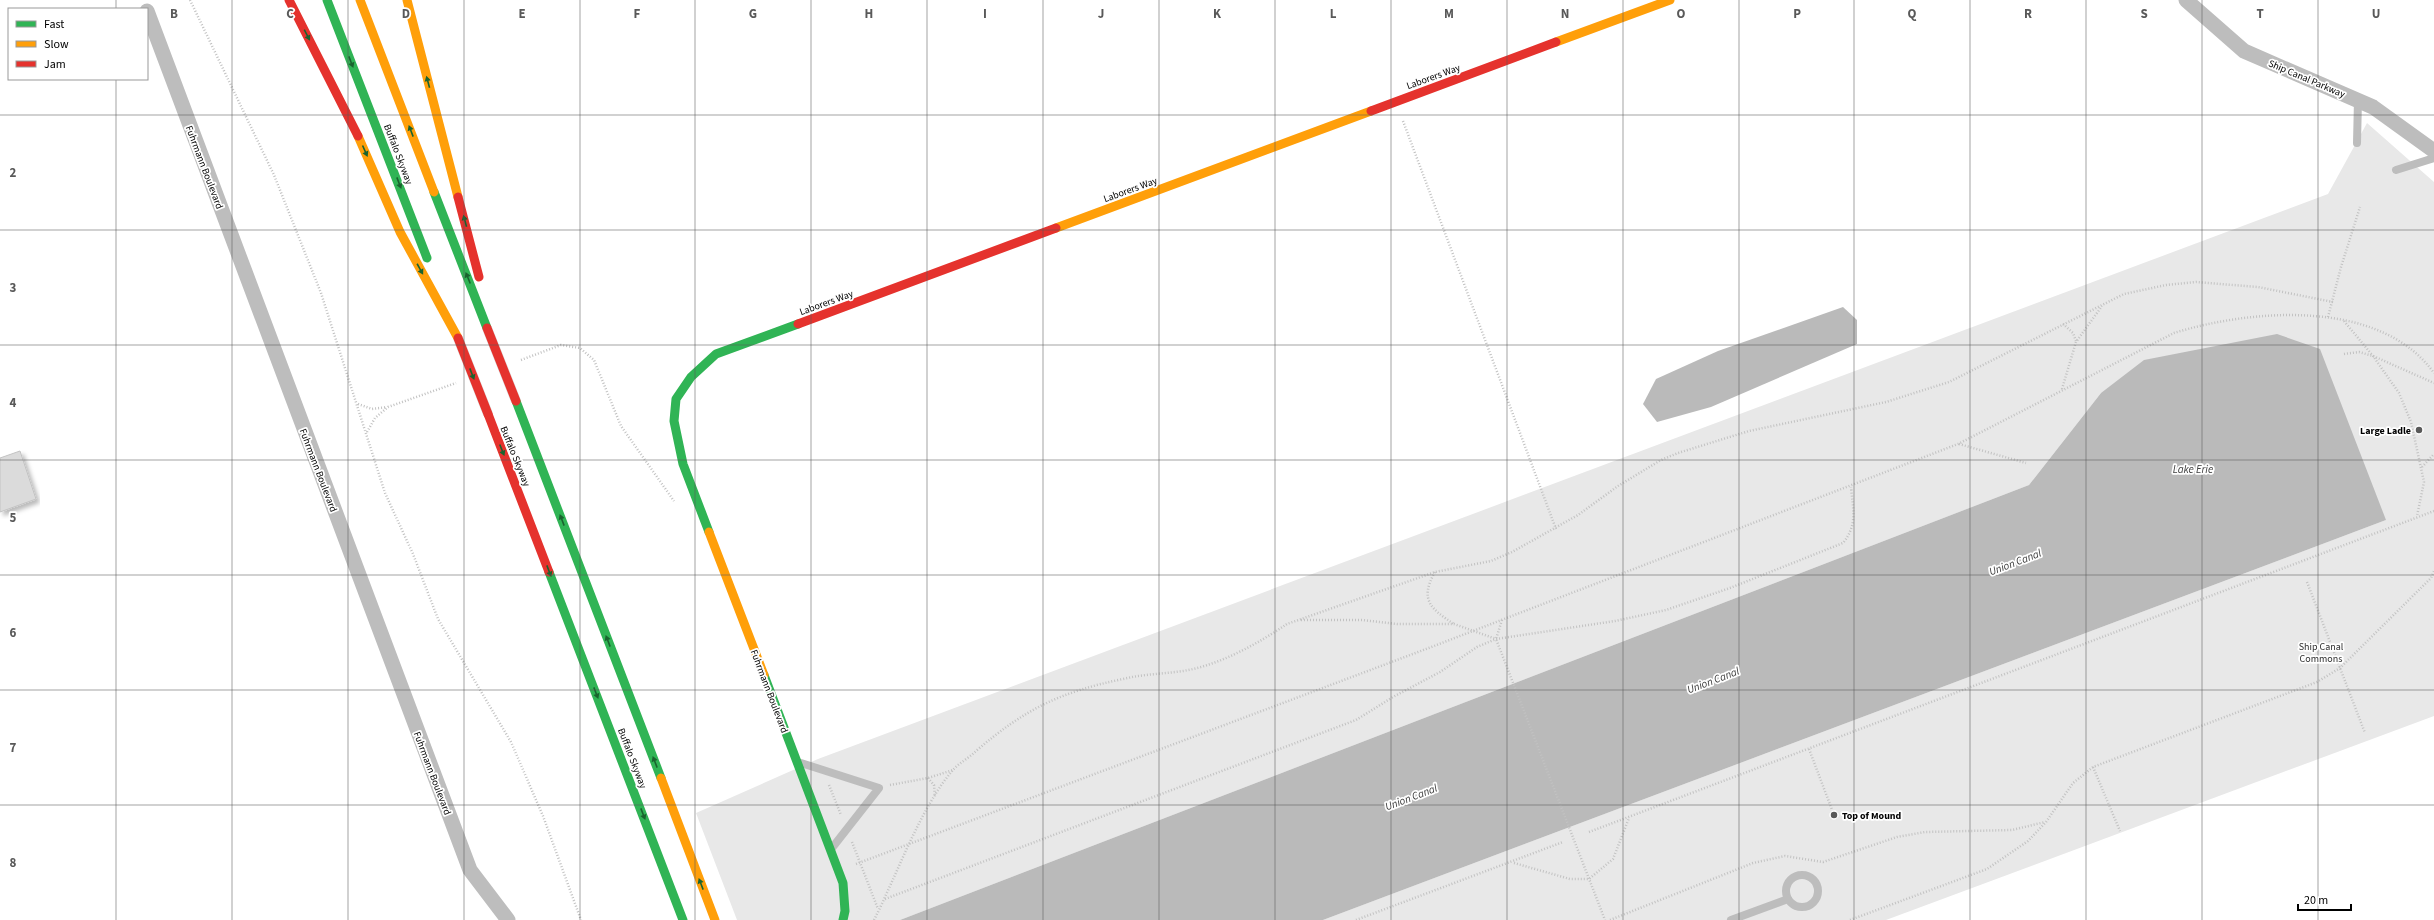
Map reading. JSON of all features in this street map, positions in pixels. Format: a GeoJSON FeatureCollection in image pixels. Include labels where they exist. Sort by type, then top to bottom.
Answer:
{"type":"FeatureCollection","features":[{"type":"Feature","properties":{"kind":"main road"},"geometry":{"type":"LineString","coordinates":[[289,0],[356,132],[400,232],[458,338]]}},
{"type":"Feature","properties":{"kind":"main road","name":"Buffalo Skyway"},"geometry":{"type":"LineString","coordinates":[[327,0],[684,920]]}},
{"type":"Feature","properties":{"kind":"main road","name":"Buffalo Skyway"},"geometry":{"type":"LineString","coordinates":[[360,0],[715,920]]}},
{"type":"Feature","properties":{"kind":"main road"},"geometry":{"type":"LineString","coordinates":[[407,0],[476,262],[487,328]]}},
{"type":"Feature","properties":{"kind":"main road","name":"Laborers Way"},"geometry":{"type":"LineString","coordinates":[[683,464],[676,433],[674,406],[688,382],[702,365],[716,354],[1659,2],[1670,0]]}},
{"type":"Feature","properties":{"kind":"main road","name":"Fuhrmann Boulevard"},"geometry":{"type":"LineString","coordinates":[[683,464],[843,883],[845,911],[843,920]]}},
{"type":"Feature","properties":{"kind":"street","name":"Ship Canal Parkway"},"geometry":{"type":"LineString","coordinates":[[2186,0],[2244,51],[2373,107],[2434,151]]}},
{"type":"Feature","properties":{"kind":"street","name":"Fuhrmann Boulevard"},"geometry":{"type":"LineString","coordinates":[[148,13],[470,870],[508,920]]}},
{"type":"Feature","properties":{"kind":"lane"},"geometry":{"type":"LineString","coordinates":[[2357,143],[2358,100]]}},
{"type":"Feature","properties":{"kind":"lane"},"geometry":{"type":"LineString","coordinates":[[2396,170],[2434,158]]}},
{"type":"Feature","properties":{"kind":"lane"},"geometry":{"type":"LineString","coordinates":[[796,761],[879,788],[830,851]]}},
{"type":"Feature","properties":{"kind":"lane"},"geometry":{"type":"LineString","coordinates":[[1800,875],[1814,880],[1818,894],[1812,904],[1807,906],[1796,906],[1788,899],[1786,888],[1791,879],[1800,875]]}},
{"type":"Feature","properties":{"kind":"lane"},"geometry":{"type":"LineString","coordinates":[[1731,920],[1788,899]]}},
{"type":"Feature","properties":{"kind":"path"},"geometry":{"type":"LineString","coordinates":[[190,0],[274,175],[321,293],[367,432],[385,493],[413,554],[438,619],[511,742],[543,816],[581,920]]}},
{"type":"Feature","properties":{"kind":"path"},"geometry":{"type":"LineString","coordinates":[[1403,121],[1556,529]]}},
{"type":"Feature","properties":{"kind":"path"},"geometry":{"type":"LineString","coordinates":[[2328,317],[2333,302],[2340,267],[2360,207]]}},
{"type":"Feature","properties":{"kind":"path"},"geometry":{"type":"LineString","coordinates":[[874,920],[910,844],[935,797],[953,770],[1004,727],[1038,706],[1087,687],[1126,678],[1200,667],[1232,654],[1268,636],[1287,624],[1435,572],[1491,561],[1556,529],[1661,460],[1749,431],[1886,402],[1950,382],[2124,294],[2166,285],[2196,282],[2258,287],[2333,302]]}},
{"type":"Feature","properties":{"kind":"path"},"geometry":{"type":"LineString","coordinates":[[2062,389],[2076,342],[2103,305]]}},
{"type":"Feature","properties":{"kind":"path"},"geometry":{"type":"LineString","coordinates":[[860,862],[1851,487],[1958,444],[2062,389],[2174,333],[2202,324],[2254,315],[2328,317],[2363,324],[2399,341],[2424,359],[2434,373]]}},
{"type":"Feature","properties":{"kind":"path"},"geometry":{"type":"LineString","coordinates":[[2343,320],[2373,356],[2399,393],[2408,414],[2422,467],[2424,482],[2417,517]]}},
{"type":"Feature","properties":{"kind":"path"},"geometry":{"type":"LineString","coordinates":[[2063,324],[2073,333],[2076,342]]}},
{"type":"Feature","properties":{"kind":"path"},"geometry":{"type":"LineString","coordinates":[[518,361],[561,345],[580,348],[594,360],[621,426],[675,502]]}},
{"type":"Feature","properties":{"kind":"path"},"geometry":{"type":"LineString","coordinates":[[2344,354],[2359,352],[2373,356],[2434,383]]}},
{"type":"Feature","properties":{"kind":"path"},"geometry":{"type":"LineString","coordinates":[[358,404],[372,409],[388,407],[460,381]]}},
{"type":"Feature","properties":{"kind":"path"},"geometry":{"type":"LineString","coordinates":[[367,432],[375,418],[388,407]]}},
{"type":"Feature","properties":{"kind":"path"},"geometry":{"type":"LineString","coordinates":[[1958,444],[2026,463]]}},
{"type":"Feature","properties":{"kind":"path"},"geometry":{"type":"LineString","coordinates":[[2422,467],[2434,454]]}},
{"type":"Feature","properties":{"kind":"path"},"geometry":{"type":"LineString","coordinates":[[884,900],[1356,720],[1393,697],[1440,672],[1477,647],[1496,639],[1615,621],[1666,610],[1730,588],[1843,543],[1851,532],[1854,520],[1851,487]]}},
{"type":"Feature","properties":{"kind":"path"},"geometry":{"type":"LineString","coordinates":[[1589,832],[2434,511]]}},
{"type":"Feature","properties":{"kind":"path"},"geometry":{"type":"LineString","coordinates":[[1850,920],[1987,869],[2028,841],[2046,822],[2073,783],[2093,767],[2317,682],[2340,668],[2431,578],[2434,571]]}},
{"type":"Feature","properties":{"kind":"path"},"geometry":{"type":"LineString","coordinates":[[1435,572],[1428,584],[1428,601],[1432,609],[1454,624],[1496,639]]}},
{"type":"Feature","properties":{"kind":"path"},"geometry":{"type":"LineString","coordinates":[[2307,582],[2365,733]]}},
{"type":"Feature","properties":{"kind":"path"},"geometry":{"type":"LineString","coordinates":[[1298,620],[1362,620],[1397,624],[1454,624]]}},
{"type":"Feature","properties":{"kind":"path"},"geometry":{"type":"LineString","coordinates":[[1502,620],[1496,639],[1574,844],[1605,920]]}},
{"type":"Feature","properties":{"kind":"path"},"geometry":{"type":"LineString","coordinates":[[1809,749],[1834,816]]}},
{"type":"Feature","properties":{"kind":"path"},"geometry":{"type":"LineString","coordinates":[[2093,767],[2120,831]]}},
{"type":"Feature","properties":{"kind":"path"},"geometry":{"type":"LineString","coordinates":[[888,785],[928,778],[953,770]]}},
{"type":"Feature","properties":{"kind":"path"},"geometry":{"type":"LineString","coordinates":[[928,778],[934,785],[935,797]]}},
{"type":"Feature","properties":{"kind":"path"},"geometry":{"type":"LineString","coordinates":[[1513,862],[1570,879],[1589,879],[1614,858],[1629,818]]}},
{"type":"Feature","properties":{"kind":"path"},"geometry":{"type":"LineString","coordinates":[[1610,920],[1753,863],[1785,856],[1823,862],[1897,837],[1925,832],[2012,830],[2046,822]]}},
{"type":"Feature","properties":{"kind":"path"},"geometry":{"type":"LineString","coordinates":[[1356,920],[1563,842]]}},
{"type":"Feature","properties":{"kind":"green space","name":"Ship Canal Commons"},"geometry":{"type":"Polygon","coordinates":[[[2367,123],[2434,182],[2434,716],[1886,920],[1323,920],[2386,520],[2101,393],[2029,485],[900,920],[737,920],[696,813],[818,759],[2328,194],[2367,123]]]}},
{"type":"Feature","properties":{"kind":"water"},"geometry":{"type":"Polygon","coordinates":[[[1843,307],[1857,320],[1857,344],[1711,407],[1657,422],[1643,404],[1656,379],[1718,351],[1843,307]]]}},
{"type":"Feature","properties":{"kind":"water","name":"Lake Erie"},"geometry":{"type":"Polygon","coordinates":[[[2277,334],[2320,349],[2386,520],[1323,920],[900,920],[2029,485],[2101,393],[2144,360],[2277,334]]]}},
{"type":"Feature","properties":{"kind":"building"},"geometry":{"type":"Polygon","coordinates":[[[20,451],[36,499],[0,512],[0,458],[20,451]]]}},
{"type":"Feature","properties":{"kind":"traffic: fast"},"geometry":{"type":"LineString","coordinates":[[327,0],[427,258]]}},
{"type":"Feature","properties":{"kind":"traffic: fast"},"geometry":{"type":"LineString","coordinates":[[434,192],[487,328]]}},
{"type":"Feature","properties":{"kind":"traffic: fast"},"geometry":{"type":"LineString","coordinates":[[709,532],[683,464],[674,421],[676,399],[691,377],[716,354],[798,324]]}},
{"type":"Feature","properties":{"kind":"traffic: fast"},"geometry":{"type":"LineString","coordinates":[[516,401],[661,778]]}},
{"type":"Feature","properties":{"kind":"traffic: fast"},"geometry":{"type":"LineString","coordinates":[[549,572],[683,920]]}},
{"type":"Feature","properties":{"kind":"traffic: fast"},"geometry":{"type":"LineString","coordinates":[[764,675],[843,883],[845,911],[843,920]]}},
{"type":"Feature","properties":{"kind":"traffic: slow"},"geometry":{"type":"LineString","coordinates":[[360,0],[434,192]]}},
{"type":"Feature","properties":{"kind":"traffic: slow"},"geometry":{"type":"LineString","coordinates":[[407,0],[458,197]]}},
{"type":"Feature","properties":{"kind":"traffic: slow"},"geometry":{"type":"LineString","coordinates":[[1556,42],[1670,0]]}},
{"type":"Feature","properties":{"kind":"traffic: slow"},"geometry":{"type":"LineString","coordinates":[[1056,228],[1371,111]]}},
{"type":"Feature","properties":{"kind":"traffic: slow"},"geometry":{"type":"LineString","coordinates":[[358,136],[400,232],[458,338]]}},
{"type":"Feature","properties":{"kind":"traffic: slow"},"geometry":{"type":"LineString","coordinates":[[709,532],[764,675]]}},
{"type":"Feature","properties":{"kind":"traffic: slow"},"geometry":{"type":"LineString","coordinates":[[661,778],[715,920]]}},
{"type":"Feature","properties":{"kind":"traffic: jam"},"geometry":{"type":"LineString","coordinates":[[289,0],[358,136]]}},
{"type":"Feature","properties":{"kind":"traffic: jam"},"geometry":{"type":"LineString","coordinates":[[1371,111],[1556,42]]}},
{"type":"Feature","properties":{"kind":"traffic: jam"},"geometry":{"type":"LineString","coordinates":[[458,197],[479,277]]}},
{"type":"Feature","properties":{"kind":"traffic: jam"},"geometry":{"type":"LineString","coordinates":[[798,324],[1056,228]]}},
{"type":"Feature","properties":{"kind":"traffic: jam"},"geometry":{"type":"LineString","coordinates":[[487,328],[516,401]]}},
{"type":"Feature","properties":{"kind":"traffic: jam"},"geometry":{"type":"LineString","coordinates":[[458,338],[488,414]]}},
{"type":"Feature","properties":{"kind":"traffic: jam"},"geometry":{"type":"LineString","coordinates":[[488,414],[549,572]]}},
{"type":"Feature","properties":{"kind":"place","name":"Large Ladle"},"geometry":{"type":"Point","coordinates":[2419,430]}},
{"type":"Feature","properties":{"kind":"place","name":"Top of Mound"},"geometry":{"type":"Point","coordinates":[1834,815]}},
{"type":"Feature","properties":{"kind":"water label","name":"Union Canal"},"geometry":{"type":"Point","coordinates":[2015,562]}},
{"type":"Feature","properties":{"kind":"water label","name":"Union Canal"},"geometry":{"type":"Point","coordinates":[1713,680]}},
{"type":"Feature","properties":{"kind":"water label","name":"Union Canal"},"geometry":{"type":"Point","coordinates":[1411,797]}}]}
